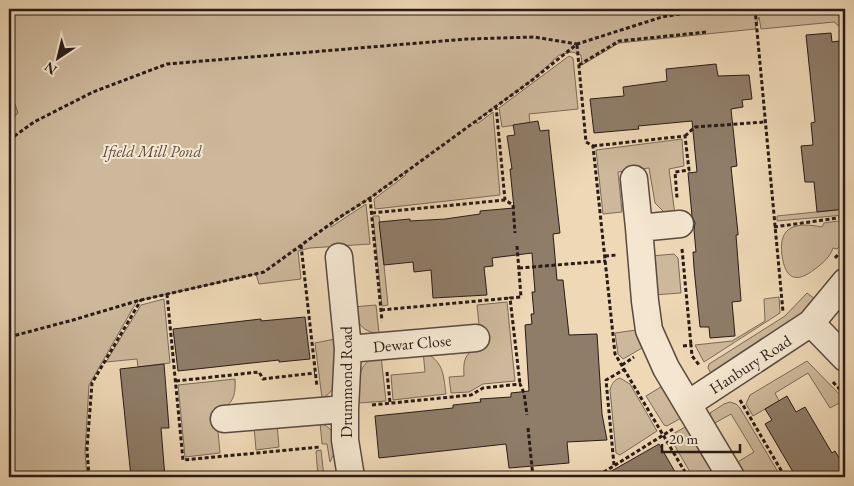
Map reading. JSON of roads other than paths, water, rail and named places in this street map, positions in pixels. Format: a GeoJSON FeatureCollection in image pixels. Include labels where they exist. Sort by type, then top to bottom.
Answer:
{"type":"FeatureCollection","features":[{"type":"Feature","properties":{"kind":"street"},"geometry":{"type":"LineString","coordinates":[[634,179],[649,330],[666,368],[731,477]]}},
{"type":"Feature","properties":{"kind":"street"},"geometry":{"type":"LineString","coordinates":[[639,228],[680,224]]}},
{"type":"Feature","properties":{"kind":"street","name":"Drummond Road"},"geometry":{"type":"LineString","coordinates":[[340,257],[348,349],[345,440],[351,477]]}},
{"type":"Feature","properties":{"kind":"street","name":"Hanbury Road"},"geometry":{"type":"LineString","coordinates":[[692,410],[811,323],[845,282]]}},
{"type":"Feature","properties":{"kind":"street"},"geometry":{"type":"LineString","coordinates":[[811,323],[845,358]]}},
{"type":"Feature","properties":{"kind":"street","name":"Dewar Close"},"geometry":{"type":"LineString","coordinates":[[348,349],[476,338]]}},
{"type":"Feature","properties":{"kind":"street"},"geometry":{"type":"LineString","coordinates":[[224,420],[345,409]]}},
{"type":"Feature","properties":{"kind":"park label","name":"Ifield Mill Pond"},"geometry":{"type":"Point","coordinates":[152,151]}}]}
